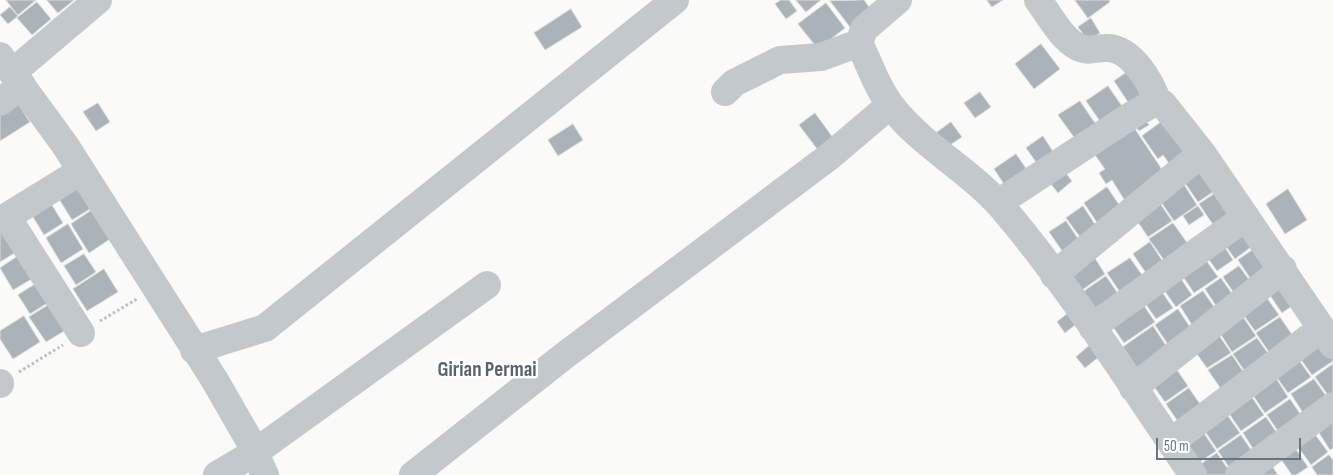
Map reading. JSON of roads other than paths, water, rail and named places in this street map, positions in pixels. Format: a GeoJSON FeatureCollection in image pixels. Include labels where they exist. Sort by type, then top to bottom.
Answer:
{"type":"FeatureCollection","features":[{"type":"Feature","properties":{"kind":"street"},"geometry":{"type":"LineString","coordinates":[[194,350],[219,344],[271,324],[675,0]]}},
{"type":"Feature","properties":{"kind":"street"},"geometry":{"type":"LineString","coordinates":[[898,0],[864,29],[859,43],[876,81],[890,105],[918,134],[998,202],[1092,327],[1193,475]]}},
{"type":"Feature","properties":{"kind":"street"},"geometry":{"type":"LineString","coordinates":[[1038,0],[1064,37],[1079,48],[1093,51],[1106,47],[1114,48],[1130,58],[1155,94],[1158,103]]}},
{"type":"Feature","properties":{"kind":"street"},"geometry":{"type":"LineString","coordinates":[[0,102],[12,71],[95,1]]}},
{"type":"Feature","properties":{"kind":"street"},"geometry":{"type":"LineString","coordinates":[[725,92],[734,83],[780,60],[821,57],[859,43]]}},
{"type":"Feature","properties":{"kind":"street"},"geometry":{"type":"LineString","coordinates":[[12,71],[81,171],[228,403],[260,464]]}},
{"type":"Feature","properties":{"kind":"street"},"geometry":{"type":"LineString","coordinates":[[998,202],[1132,115],[1154,103],[1158,103],[1168,109],[1202,153],[1328,336],[1170,442]]}},
{"type":"Feature","properties":{"kind":"street"},"geometry":{"type":"LineString","coordinates":[[413,475],[564,356],[830,156],[890,105]]}},
{"type":"Feature","properties":{"kind":"street"},"geometry":{"type":"LineString","coordinates":[[1054,275],[1202,153]]}},
{"type":"Feature","properties":{"kind":"street"},"geometry":{"type":"LineString","coordinates":[[81,171],[4,219],[81,334]]}},
{"type":"Feature","properties":{"kind":"street"},"geometry":{"type":"LineString","coordinates":[[1092,327],[1246,217]]}},
{"type":"Feature","properties":{"kind":"street"},"geometry":{"type":"LineString","coordinates":[[1133,388],[1283,269]]}},
{"type":"Feature","properties":{"kind":"street"},"geometry":{"type":"LineString","coordinates":[[216,475],[260,464],[487,284]]}},
{"type":"Feature","properties":{"kind":"street"},"geometry":{"type":"LineString","coordinates":[[1239,475],[1333,406]]}},
{"type":"Feature","properties":{"kind":"district","name":"Girian Permai"},"geometry":{"type":"Point","coordinates":[487,371]}}]}
